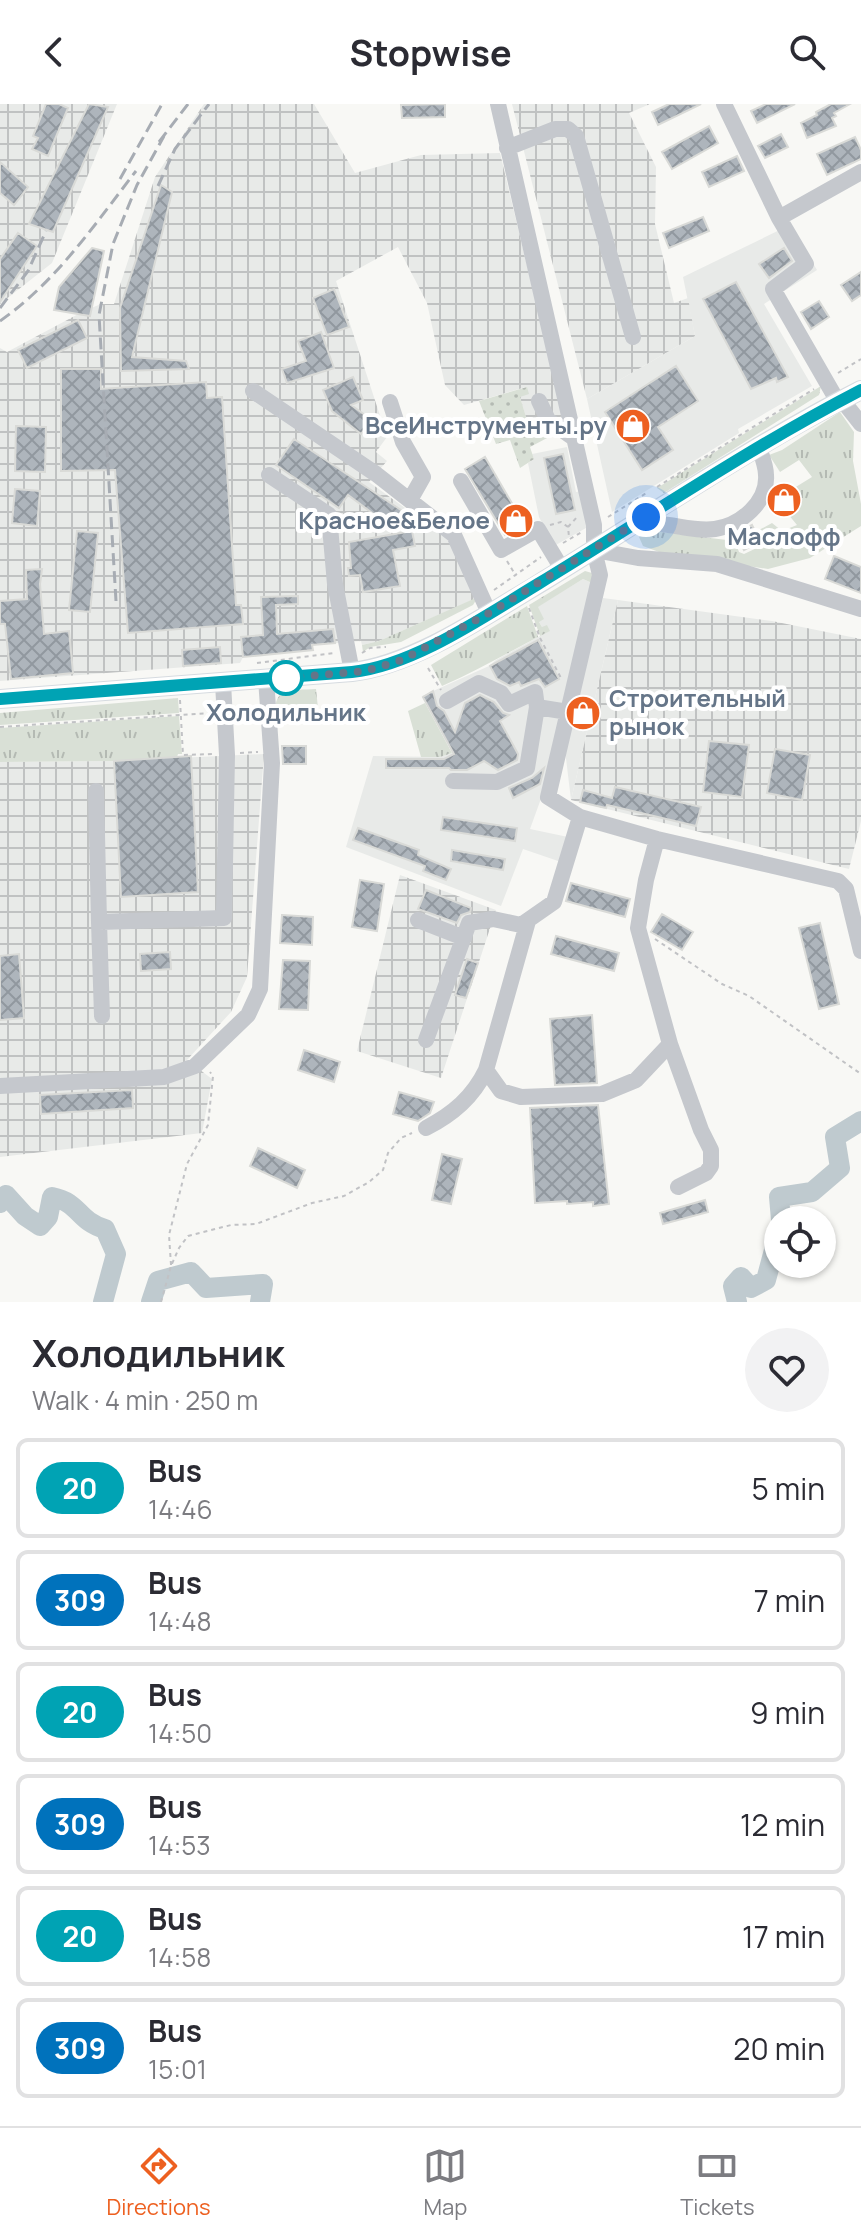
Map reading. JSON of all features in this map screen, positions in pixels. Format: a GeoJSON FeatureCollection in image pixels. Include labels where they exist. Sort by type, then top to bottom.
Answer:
{"type":"FeatureCollection","features":[{"type":"Feature","properties":{"kind":"main road"},"geometry":{"type":"LineString","coordinates":[[0,699],[352,672],[402,660],[489,613],[594,550],[758,445],[861,390]]}},
{"type":"Feature","properties":{"kind":"street"},"geometry":{"type":"LineString","coordinates":[[498,104],[594,525],[594,550],[600,575],[548,797],[580,817],[657,839],[838,881],[846,889],[861,951]]}},
{"type":"Feature","properties":{"kind":"street"},"geometry":{"type":"LineString","coordinates":[[724,104],[779,218],[806,264],[773,289],[840,401],[861,424]]}},
{"type":"Feature","properties":{"kind":"street"},"geometry":{"type":"LineString","coordinates":[[507,148],[555,129],[568,129],[576,136],[633,337]]}},
{"type":"Feature","properties":{"kind":"street"},"geometry":{"type":"LineString","coordinates":[[779,218],[861,172]]}},
{"type":"Feature","properties":{"kind":"street"},"geometry":{"type":"LineString","coordinates":[[253,391],[376,474],[454,535],[489,613]]}},
{"type":"Feature","properties":{"kind":"street"},"geometry":{"type":"LineString","coordinates":[[539,401],[548,420],[575,439]]}},
{"type":"Feature","properties":{"kind":"street"},"geometry":{"type":"LineString","coordinates":[[390,402],[403,442],[423,477],[410,500]]}},
{"type":"Feature","properties":{"kind":"street"},"geometry":{"type":"LineString","coordinates":[[630,527],[661,522],[685,528],[714,529],[747,515],[765,489],[766,473],[758,445]]}},
{"type":"Feature","properties":{"kind":"street"},"geometry":{"type":"LineString","coordinates":[[269,475],[329,515],[335,584],[352,672]]}},
{"type":"Feature","properties":{"kind":"street"},"geometry":{"type":"LineString","coordinates":[[461,481],[501,550],[538,529],[562,569]]}},
{"type":"Feature","properties":{"kind":"street"},"geometry":{"type":"LineString","coordinates":[[594,550],[638,558],[717,564],[861,609]]}},
{"type":"Feature","properties":{"kind":"street"},"geometry":{"type":"LineString","coordinates":[[0,1086],[164,1077],[201,1063],[248,1015],[260,989],[271,751],[266,679]]}},
{"type":"Feature","properties":{"kind":"street"},"geometry":{"type":"LineString","coordinates":[[99,922],[224,918],[227,753],[223,683]]}},
{"type":"Feature","properties":{"kind":"street"},"geometry":{"type":"LineString","coordinates":[[447,701],[479,683],[501,693],[509,704],[535,692],[537,707],[527,768],[497,782],[453,781]]}},
{"type":"Feature","properties":{"kind":"street"},"geometry":{"type":"LineString","coordinates":[[537,707],[568,712]]}},
{"type":"Feature","properties":{"kind":"street"},"geometry":{"type":"LineString","coordinates":[[96,791],[102,1016]]}},
{"type":"Feature","properties":{"kind":"street"},"geometry":{"type":"LineString","coordinates":[[426,1040],[469,923],[493,919],[521,925],[554,902],[580,817]]}},
{"type":"Feature","properties":{"kind":"street"},"geometry":{"type":"LineString","coordinates":[[657,839],[638,928],[670,1044],[711,1150],[711,1166],[706,1173],[678,1187]]}},
{"type":"Feature","properties":{"kind":"street"},"geometry":{"type":"LineString","coordinates":[[418,920],[464,938]]}},
{"type":"Feature","properties":{"kind":"street"},"geometry":{"type":"LineString","coordinates":[[426,1128],[448,1117],[477,1089],[486,1070],[528,921]]}},
{"type":"Feature","properties":{"kind":"street"},"geometry":{"type":"LineString","coordinates":[[486,1070],[501,1091],[521,1097],[602,1094],[636,1080],[670,1044]]}},
{"type":"Feature","properties":{"kind":"path"},"geometry":{"type":"LineString","coordinates":[[830,379],[861,359]]}},
{"type":"Feature","properties":{"kind":"path"},"geometry":{"type":"LineString","coordinates":[[657,487],[822,384]]}},
{"type":"Feature","properties":{"kind":"path"},"geometry":{"type":"LineString","coordinates":[[569,539],[568,527],[579,514]]}},
{"type":"Feature","properties":{"kind":"path"},"geometry":{"type":"LineString","coordinates":[[561,522],[568,527]]}},
{"type":"Feature","properties":{"kind":"path"},"geometry":{"type":"LineString","coordinates":[[501,550],[520,585]]}},
{"type":"Feature","properties":{"kind":"path"},"geometry":{"type":"LineString","coordinates":[[528,605],[540,638],[562,679]]}},
{"type":"Feature","properties":{"kind":"path"},"geometry":{"type":"LineString","coordinates":[[428,668],[447,701]]}},
{"type":"Feature","properties":{"kind":"path"},"geometry":{"type":"LineString","coordinates":[[180,698],[183,755],[271,751]]}},
{"type":"Feature","properties":{"kind":"path"},"geometry":{"type":"LineString","coordinates":[[0,727],[225,711]]}},
{"type":"Feature","properties":{"kind":"path"},"geometry":{"type":"LineString","coordinates":[[638,928],[722,984],[749,996],[861,1074]]}},
{"type":"Feature","properties":{"kind":"path"},"geometry":{"type":"LineString","coordinates":[[171,1266],[169,1235],[187,1164],[208,1125],[213,1076],[201,1063]]}},
{"type":"Feature","properties":{"kind":"path"},"geometry":{"type":"LineString","coordinates":[[161,1302],[171,1266],[188,1236],[231,1225],[256,1224],[312,1203],[344,1196],[383,1170],[388,1153],[401,1138],[426,1128]]}},
{"type":"Feature","properties":{"kind":"shaded area"},"geometry":{"type":"Polygon","coordinates":[[[0,104],[117,104],[52,263],[0,304],[0,104]]]}},
{"type":"Feature","properties":{"kind":"shaded area"},"geometry":{"type":"Polygon","coordinates":[[[204,104],[314,104],[355,173],[421,155],[500,153],[563,416],[529,428],[520,397],[526,387],[464,405],[445,385],[427,303],[398,247],[336,281],[387,437],[376,452],[387,461],[369,482],[448,539],[475,599],[379,641],[362,645],[361,641],[313,645],[313,650],[243,657],[240,663],[0,681],[0,348],[7,352],[84,311],[101,304],[114,304],[155,177],[204,104]]]}},
{"type":"Feature","properties":{"kind":"shaded area"},"geometry":{"type":"Polygon","coordinates":[[[512,104],[650,104],[629,113],[656,167],[655,224],[674,303],[688,298],[695,336],[587,399],[512,104]]]}},
{"type":"Feature","properties":{"kind":"shaded area"},"geometry":{"type":"Polygon","coordinates":[[[790,225],[817,270],[764,304],[812,386],[738,429],[739,433],[612,512],[587,399],[695,336],[683,277],[790,225]]]}},
{"type":"Feature","properties":{"kind":"shaded area"},"geometry":{"type":"Polygon","coordinates":[[[567,447],[576,492],[582,491],[588,524],[554,546],[539,517],[528,463],[534,459],[532,454],[567,447]]]}},
{"type":"Feature","properties":{"kind":"shaded area"},"geometry":{"type":"Polygon","coordinates":[[[583,579],[592,583],[547,782],[530,829],[568,837],[561,862],[523,849],[501,906],[346,847],[373,756],[440,757],[452,753],[422,696],[489,666],[549,631],[539,622],[537,607],[583,579]]]}},
{"type":"Feature","properties":{"kind":"shaded area","name":"Строительный рынок"},"geometry":{"type":"Polygon","coordinates":[[[603,598],[618,600],[571,800],[565,750],[603,598]]]}},
{"type":"Feature","properties":{"kind":"shaded area"},"geometry":{"type":"Polygon","coordinates":[[[618,600],[772,621],[861,639],[861,821],[849,869],[571,800],[618,600]]]}},
{"type":"Feature","properties":{"kind":"shaded area"},"geometry":{"type":"Polygon","coordinates":[[[264,754],[247,977],[231,1012],[187,1060],[212,1079],[202,1133],[0,1157],[0,762],[114,761],[264,754]]]}},
{"type":"Feature","properties":{"kind":"shaded area"},"geometry":{"type":"Polygon","coordinates":[[[400,875],[496,910],[441,1078],[357,1051],[400,875]]]}},
{"type":"Feature","properties":{"kind":"green space"},"geometry":{"type":"Polygon","coordinates":[[[821,386],[819,395],[664,493],[657,488],[821,386]]]}},
{"type":"Feature","properties":{"kind":"green space"},"geometry":{"type":"Polygon","coordinates":[[[527,387],[529,394],[520,397],[529,427],[543,425],[549,437],[530,447],[534,459],[520,468],[510,440],[496,444],[479,401],[527,387]]]}},
{"type":"Feature","properties":{"kind":"green space"},"geometry":{"type":"Polygon","coordinates":[[[840,412],[854,432],[853,461],[861,504],[861,526],[810,558],[768,569],[659,552],[643,546],[639,537],[653,531],[735,541],[739,552],[744,554],[763,545],[759,530],[772,523],[782,531],[797,525],[783,508],[791,503],[786,493],[812,477],[799,460],[780,472],[769,455],[782,450],[840,412]]]}},
{"type":"Feature","properties":{"kind":"green space"},"geometry":{"type":"Polygon","coordinates":[[[585,571],[592,573],[592,583],[583,579],[538,607],[544,619],[539,622],[542,627],[547,625],[550,631],[540,636],[529,605],[585,571]]]}},
{"type":"Feature","properties":{"kind":"green space"},"geometry":{"type":"Polygon","coordinates":[[[478,597],[473,605],[401,642],[370,647],[363,652],[362,645],[379,641],[478,597]]]}},
{"type":"Feature","properties":{"kind":"green space"},"geometry":{"type":"Polygon","coordinates":[[[527,606],[538,637],[442,686],[431,665],[527,606]]]}},
{"type":"Feature","properties":{"kind":"green space"},"geometry":{"type":"Polygon","coordinates":[[[316,689],[319,718],[275,719],[280,695],[291,690],[316,689]]]}},
{"type":"Feature","properties":{"kind":"green space"},"geometry":{"type":"Polygon","coordinates":[[[178,698],[179,713],[0,725],[0,713],[178,698]]]}},
{"type":"Feature","properties":{"kind":"green space"},"geometry":{"type":"Polygon","coordinates":[[[425,703],[452,753],[440,757],[421,757],[408,711],[425,703]]]}},
{"type":"Feature","properties":{"kind":"green space"},"geometry":{"type":"Polygon","coordinates":[[[179,716],[182,754],[177,757],[0,762],[0,728],[179,716]]]}},
{"type":"Feature","properties":{"kind":"building"},"geometry":{"type":"Polygon","coordinates":[[[46,104],[68,108],[48,156],[32,149],[38,138],[33,136],[46,104]]]}},
{"type":"Feature","properties":{"kind":"building"},"geometry":{"type":"Polygon","coordinates":[[[89,104],[108,107],[53,232],[29,224],[89,104]]]}},
{"type":"Feature","properties":{"kind":"building"},"geometry":{"type":"Polygon","coordinates":[[[445,104],[445,117],[402,118],[401,105],[445,104]]]}},
{"type":"Feature","properties":{"kind":"building"},"geometry":{"type":"Polygon","coordinates":[[[669,104],[701,104],[658,125],[652,112],[669,104]]]}},
{"type":"Feature","properties":{"kind":"building"},"geometry":{"type":"Polygon","coordinates":[[[766,104],[795,104],[757,123],[751,111],[766,104]]]}},
{"type":"Feature","properties":{"kind":"building"},"geometry":{"type":"Polygon","coordinates":[[[831,104],[850,104],[834,113],[836,116],[832,118],[836,126],[807,138],[801,123],[831,104]]]}},
{"type":"Feature","properties":{"kind":"building"},"geometry":{"type":"Polygon","coordinates":[[[709,126],[718,143],[672,169],[662,152],[709,126]]]}},
{"type":"Feature","properties":{"kind":"building"},"geometry":{"type":"Polygon","coordinates":[[[781,134],[788,147],[765,158],[758,146],[781,134]]]}},
{"type":"Feature","properties":{"kind":"building"},"geometry":{"type":"Polygon","coordinates":[[[855,137],[861,159],[827,175],[817,154],[855,137]]]}},
{"type":"Feature","properties":{"kind":"building"},"geometry":{"type":"Polygon","coordinates":[[[737,156],[744,171],[709,187],[702,172],[737,156]]]}},
{"type":"Feature","properties":{"kind":"building"},"geometry":{"type":"Polygon","coordinates":[[[0,162],[28,187],[14,205],[0,193],[0,162]]]}},
{"type":"Feature","properties":{"kind":"building"},"geometry":{"type":"Polygon","coordinates":[[[161,185],[172,192],[132,357],[186,361],[189,369],[121,371],[120,308],[161,185]]]}},
{"type":"Feature","properties":{"kind":"building"},"geometry":{"type":"Polygon","coordinates":[[[703,217],[709,231],[669,248],[663,233],[703,217]]]}},
{"type":"Feature","properties":{"kind":"building"},"geometry":{"type":"Polygon","coordinates":[[[18,233],[37,246],[0,302],[0,259],[18,233]]]}},
{"type":"Feature","properties":{"kind":"building"},"geometry":{"type":"Polygon","coordinates":[[[92,248],[104,251],[90,316],[54,310],[59,287],[92,248]]]}},
{"type":"Feature","properties":{"kind":"building"},"geometry":{"type":"Polygon","coordinates":[[[784,248],[792,261],[769,278],[759,264],[784,248]]]}},
{"type":"Feature","properties":{"kind":"building"},"geometry":{"type":"Polygon","coordinates":[[[861,272],[861,295],[852,301],[841,285],[861,272]]]}},
{"type":"Feature","properties":{"kind":"building"},"geometry":{"type":"Polygon","coordinates":[[[736,282],[788,377],[777,382],[776,378],[751,389],[703,299],[736,282]]]}},
{"type":"Feature","properties":{"kind":"building"},"geometry":{"type":"Polygon","coordinates":[[[334,289],[349,327],[327,335],[313,298],[334,289]]]}},
{"type":"Feature","properties":{"kind":"building"},"geometry":{"type":"Polygon","coordinates":[[[819,301],[829,317],[811,329],[801,312],[819,301]]]}},
{"type":"Feature","properties":{"kind":"building"},"geometry":{"type":"Polygon","coordinates":[[[78,320],[87,338],[27,368],[18,350],[78,320]]]}},
{"type":"Feature","properties":{"kind":"building"},"geometry":{"type":"Polygon","coordinates":[[[321,332],[334,368],[287,383],[282,369],[306,361],[298,341],[321,332]]]}},
{"type":"Feature","properties":{"kind":"building"},"geometry":{"type":"Polygon","coordinates":[[[676,366],[698,401],[658,427],[673,450],[642,470],[605,412],[676,366]]]}},
{"type":"Feature","properties":{"kind":"building"},"geometry":{"type":"Polygon","coordinates":[[[61,369],[101,369],[101,389],[206,382],[207,398],[222,397],[236,605],[241,605],[243,624],[128,633],[115,470],[61,471],[61,369]]]}},
{"type":"Feature","properties":{"kind":"building"},"geometry":{"type":"Polygon","coordinates":[[[353,377],[363,400],[351,405],[372,420],[361,434],[332,411],[323,390],[353,377]]]}},
{"type":"Feature","properties":{"kind":"building"},"geometry":{"type":"Polygon","coordinates":[[[16,426],[46,427],[45,472],[15,471],[16,426]]]}},
{"type":"Feature","properties":{"kind":"building"},"geometry":{"type":"Polygon","coordinates":[[[294,439],[407,514],[395,530],[348,495],[339,508],[276,465],[294,439]]]}},
{"type":"Feature","properties":{"kind":"building"},"geometry":{"type":"Polygon","coordinates":[[[563,454],[575,510],[556,514],[544,458],[563,454]]]}},
{"type":"Feature","properties":{"kind":"building"},"geometry":{"type":"Polygon","coordinates":[[[485,457],[524,524],[505,535],[465,469],[485,457]]]}},
{"type":"Feature","properties":{"kind":"building"},"geometry":{"type":"Polygon","coordinates":[[[15,489],[40,491],[37,526],[12,523],[15,489]]]}},
{"type":"Feature","properties":{"kind":"building"},"geometry":{"type":"Polygon","coordinates":[[[752,525],[760,541],[744,550],[736,534],[752,525]]]}},
{"type":"Feature","properties":{"kind":"building"},"geometry":{"type":"Polygon","coordinates":[[[77,531],[98,533],[90,612],[69,610],[77,531]]]}},
{"type":"Feature","properties":{"kind":"building"},"geometry":{"type":"Polygon","coordinates":[[[412,531],[415,546],[393,550],[400,586],[363,592],[360,575],[349,576],[349,542],[412,531]]]}},
{"type":"Feature","properties":{"kind":"building"},"geometry":{"type":"Polygon","coordinates":[[[834,556],[861,567],[861,593],[825,579],[834,556]]]}},
{"type":"Feature","properties":{"kind":"building"},"geometry":{"type":"Polygon","coordinates":[[[42,569],[40,584],[44,634],[69,631],[73,673],[11,679],[5,624],[0,624],[0,601],[27,599],[26,570],[42,569]]]}},
{"type":"Feature","properties":{"kind":"building"},"geometry":{"type":"Polygon","coordinates":[[[298,596],[298,604],[276,605],[277,634],[333,629],[335,643],[312,645],[313,650],[243,657],[241,637],[263,635],[261,597],[298,596]]]}},
{"type":"Feature","properties":{"kind":"building"},"geometry":{"type":"Polygon","coordinates":[[[538,640],[559,679],[545,687],[539,679],[521,686],[519,682],[510,686],[497,679],[490,666],[538,640]]]}},
{"type":"Feature","properties":{"kind":"building"},"geometry":{"type":"Polygon","coordinates":[[[220,647],[221,663],[183,666],[182,650],[220,647]]]}},
{"type":"Feature","properties":{"kind":"building"},"geometry":{"type":"Polygon","coordinates":[[[433,691],[437,706],[444,711],[455,732],[465,703],[480,695],[494,702],[503,713],[509,715],[500,721],[518,754],[517,760],[498,770],[484,761],[467,770],[386,768],[386,759],[444,759],[454,754],[423,697],[433,691]]]}},
{"type":"Feature","properties":{"kind":"building"},"geometry":{"type":"Polygon","coordinates":[[[709,741],[749,745],[742,797],[703,792],[709,741]]]}},
{"type":"Feature","properties":{"kind":"building"},"geometry":{"type":"Polygon","coordinates":[[[282,746],[306,746],[306,764],[283,764],[282,746]]]}},
{"type":"Feature","properties":{"kind":"building"},"geometry":{"type":"Polygon","coordinates":[[[775,749],[810,755],[802,800],[767,793],[775,749]]]}},
{"type":"Feature","properties":{"kind":"building"},"geometry":{"type":"Polygon","coordinates":[[[191,756],[198,892],[121,897],[114,761],[191,756]]]}},
{"type":"Feature","properties":{"kind":"building"},"geometry":{"type":"Polygon","coordinates":[[[544,768],[540,784],[513,798],[509,788],[532,778],[544,768]]]}},
{"type":"Feature","properties":{"kind":"building"},"geometry":{"type":"Polygon","coordinates":[[[615,787],[701,807],[696,826],[607,805],[606,808],[580,802],[583,790],[612,798],[615,787]]]}},
{"type":"Feature","properties":{"kind":"building"},"geometry":{"type":"Polygon","coordinates":[[[443,817],[517,828],[515,841],[441,830],[443,817]]]}},
{"type":"Feature","properties":{"kind":"building"},"geometry":{"type":"Polygon","coordinates":[[[358,828],[419,850],[418,855],[451,869],[446,880],[423,871],[425,866],[353,840],[358,828]]]}},
{"type":"Feature","properties":{"kind":"building"},"geometry":{"type":"Polygon","coordinates":[[[452,850],[505,859],[503,870],[451,861],[452,850]]]}},
{"type":"Feature","properties":{"kind":"building"},"geometry":{"type":"Polygon","coordinates":[[[360,880],[384,884],[377,931],[352,927],[360,880]]]}},
{"type":"Feature","properties":{"kind":"building"},"geometry":{"type":"Polygon","coordinates":[[[571,883],[630,899],[625,917],[566,901],[571,883]]]}},
{"type":"Feature","properties":{"kind":"building"},"geometry":{"type":"Polygon","coordinates":[[[426,890],[471,908],[470,912],[461,915],[457,923],[418,909],[426,890]]]}},
{"type":"Feature","properties":{"kind":"building"},"geometry":{"type":"Polygon","coordinates":[[[662,914],[693,932],[682,950],[651,932],[662,914]]]}},
{"type":"Feature","properties":{"kind":"building"},"geometry":{"type":"Polygon","coordinates":[[[282,915],[313,917],[312,945],[280,943],[282,915]]]}},
{"type":"Feature","properties":{"kind":"building"},"geometry":{"type":"Polygon","coordinates":[[[820,923],[839,1004],[819,1009],[799,928],[820,923]]]}},
{"type":"Feature","properties":{"kind":"building"},"geometry":{"type":"Polygon","coordinates":[[[556,936],[619,953],[614,971],[551,954],[556,936]]]}},
{"type":"Feature","properties":{"kind":"building"},"geometry":{"type":"Polygon","coordinates":[[[170,952],[171,969],[141,971],[140,954],[170,952]]]}},
{"type":"Feature","properties":{"kind":"building"},"geometry":{"type":"Polygon","coordinates":[[[19,954],[24,1018],[0,1020],[0,956],[19,954]]]}},
{"type":"Feature","properties":{"kind":"building"},"geometry":{"type":"Polygon","coordinates":[[[467,959],[478,963],[466,998],[455,995],[467,959]]]}},
{"type":"Feature","properties":{"kind":"building"},"geometry":{"type":"Polygon","coordinates":[[[283,960],[310,961],[308,1010],[279,1009],[283,960]]]}},
{"type":"Feature","properties":{"kind":"building"},"geometry":{"type":"Polygon","coordinates":[[[592,1015],[597,1083],[555,1085],[550,1019],[592,1015]]]}},
{"type":"Feature","properties":{"kind":"building"},"geometry":{"type":"Polygon","coordinates":[[[304,1050],[340,1062],[334,1082],[298,1070],[304,1050]]]}},
{"type":"Feature","properties":{"kind":"building"},"geometry":{"type":"Polygon","coordinates":[[[132,1090],[133,1108],[41,1114],[40,1095],[132,1090]]]}},
{"type":"Feature","properties":{"kind":"building"},"geometry":{"type":"Polygon","coordinates":[[[399,1092],[434,1102],[430,1113],[418,1121],[393,1114],[399,1092]]]}},
{"type":"Feature","properties":{"kind":"building"},"geometry":{"type":"Polygon","coordinates":[[[598,1105],[609,1204],[593,1206],[593,1202],[567,1204],[567,1201],[535,1203],[530,1108],[598,1105]]]}},
{"type":"Feature","properties":{"kind":"building"},"geometry":{"type":"Polygon","coordinates":[[[258,1148],[305,1170],[297,1188],[250,1166],[258,1148]]]}},
{"type":"Feature","properties":{"kind":"building"},"geometry":{"type":"Polygon","coordinates":[[[442,1154],[462,1159],[451,1204],[432,1200],[442,1154]]]}},
{"type":"Feature","properties":{"kind":"building"},"geometry":{"type":"Polygon","coordinates":[[[705,1200],[708,1212],[663,1224],[660,1213],[705,1200]]]}},
{"type":"Feature","properties":{"kind":"waterway"},"geometry":{"type":"LineString","coordinates":[[780,1206],[779,1197],[812,1192],[840,1168],[835,1137],[861,1121]]}},
{"type":"Feature","properties":{"kind":"waterway"},"geometry":{"type":"LineString","coordinates":[[0,1203],[6,1195],[25,1216],[40,1226],[48,1217],[52,1197],[68,1203],[89,1221],[105,1229],[116,1254],[103,1302]]}},
{"type":"Feature","properties":{"kind":"waterway"},"geometry":{"type":"LineString","coordinates":[[151,1302],[158,1281],[191,1272],[206,1288],[263,1284],[260,1302]]}},
{"type":"Feature","properties":{"kind":"waterway"},"geometry":{"type":"LineString","coordinates":[[737,1302],[733,1286],[741,1277],[751,1288],[767,1278]]}},
{"type":"Feature","properties":{"kind":"railway"},"geometry":{"type":"LineString","coordinates":[[120,179],[162,104]]}},
{"type":"Feature","properties":{"kind":"railway"},"geometry":{"type":"LineString","coordinates":[[159,142],[188,104]]}},
{"type":"Feature","properties":{"kind":"railway"},"geometry":{"type":"LineString","coordinates":[[158,186],[175,149],[209,104]]}},
{"type":"Feature","properties":{"kind":"railway"},"geometry":{"type":"LineString","coordinates":[[116,601],[99,315],[113,244],[137,185],[164,136]]}},
{"type":"Feature","properties":{"kind":"railway"},"geometry":{"type":"LineString","coordinates":[[0,321],[57,270],[136,171]]}},
{"type":"Feature","properties":{"kind":"railway"},"geometry":{"type":"LineString","coordinates":[[0,308],[28,271],[46,231]]}},
{"type":"Feature","properties":{"kind":"bus line","name":"20"},"geometry":{"type":"LineString","coordinates":[[0,699],[365,671],[389,665],[489,613],[758,445],[861,390]]}},
{"type":"Feature","properties":{"kind":"place","name":"ВсеИнструменты.ру"},"geometry":{"type":"Point","coordinates":[633,426]}},
{"type":"Feature","properties":{"kind":"place","name":"Маслофф"},"geometry":{"type":"Point","coordinates":[784,500]}},
{"type":"Feature","properties":{"kind":"place","name":"Красное&Белое"},"geometry":{"type":"Point","coordinates":[516,521]}},
{"type":"Feature","properties":{"kind":"place","name":"Холодильник"},"geometry":{"type":"Point","coordinates":[286,678]}},
{"type":"Feature","properties":{"kind":"place","name":"Строительный рынок"},"geometry":{"type":"Point","coordinates":[583,713]}},
{"type":"Feature","properties":{"kind":"route"},"geometry":{"type":"LineString","coordinates":[[286,678],[365,671],[402,660],[489,613],[646,517]]}}]}
